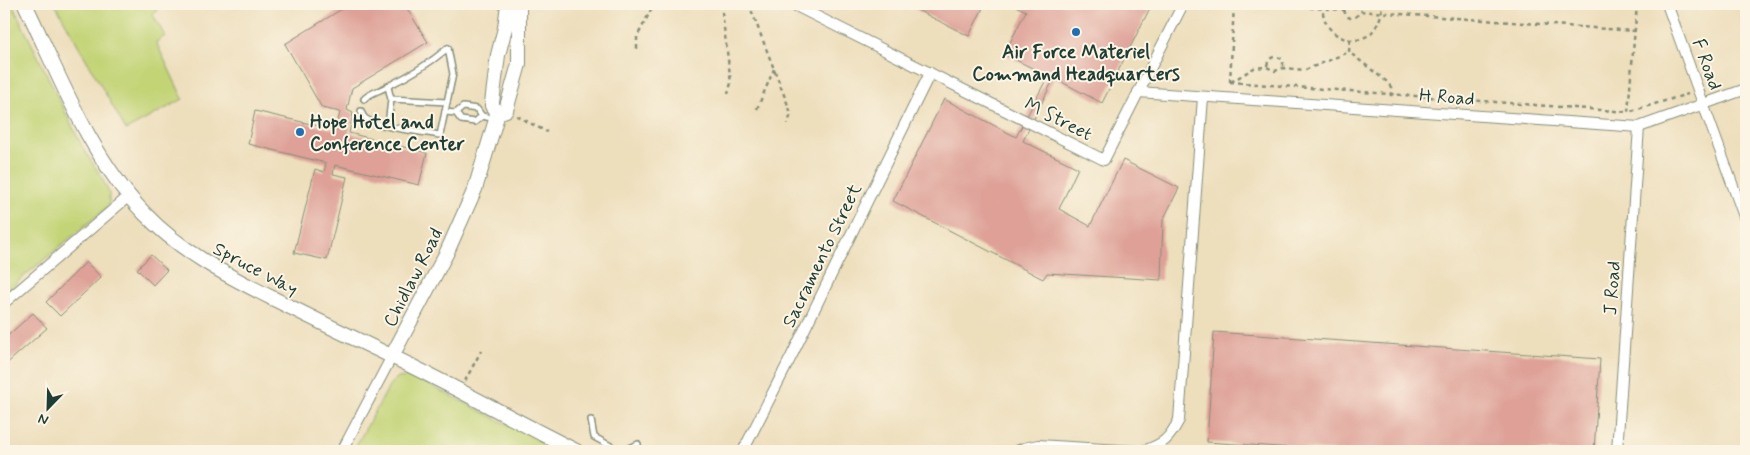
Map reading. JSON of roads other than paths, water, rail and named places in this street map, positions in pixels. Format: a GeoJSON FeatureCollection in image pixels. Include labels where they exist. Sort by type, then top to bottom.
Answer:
{"type":"FeatureCollection","features":[{"type":"Feature","properties":{"kind":"street","name":"Spruce Way"},"geometry":{"type":"LineString","coordinates":[[25,4],[89,138],[129,196],[165,234],[204,262],[576,451]]}},
{"type":"Feature","properties":{"kind":"street","name":"Chidlaw Road"},"geometry":{"type":"LineString","coordinates":[[497,116],[492,103],[498,55],[505,28],[508,4]]}},
{"type":"Feature","properties":{"kind":"street","name":"Chidlaw Road"},"geometry":{"type":"LineString","coordinates":[[342,451],[465,214],[475,189],[497,116],[506,110],[519,64],[519,4]]}},
{"type":"Feature","properties":{"kind":"street"},"geometry":{"type":"LineString","coordinates":[[792,4],[930,73]]}},
{"type":"Feature","properties":{"kind":"street"},"geometry":{"type":"LineString","coordinates":[[1138,92],[1183,4]]}},
{"type":"Feature","properties":{"kind":"street","name":"F Road"},"geometry":{"type":"LineString","coordinates":[[1666,4],[1746,222]]}},
{"type":"Feature","properties":{"kind":"street","name":"M Street"},"geometry":{"type":"LineString","coordinates":[[930,73],[1104,160],[1138,92]]}},
{"type":"Feature","properties":{"kind":"street","name":"Sacramento Street"},"geometry":{"type":"LineString","coordinates":[[742,451],[796,346],[930,73]]}},
{"type":"Feature","properties":{"kind":"street","name":"H Road"},"geometry":{"type":"LineString","coordinates":[[1138,92],[1639,127],[1746,89]]}},
{"type":"Feature","properties":{"kind":"street"},"geometry":{"type":"LineString","coordinates":[[1143,451],[1159,446],[1172,434],[1179,420],[1203,97]]}},
{"type":"Feature","properties":{"kind":"street","name":"J Road"},"geometry":{"type":"LineString","coordinates":[[1617,451],[1639,127]]}},
{"type":"Feature","properties":{"kind":"street"},"geometry":{"type":"LineString","coordinates":[[4,302],[129,196]]}},
{"type":"Feature","properties":{"kind":"street"},"geometry":{"type":"LineString","coordinates":[[1017,451],[1038,445],[1137,451]]}},
{"type":"Feature","properties":{"kind":"street"},"geometry":{"type":"LineString","coordinates":[[1159,446],[1170,451]]}},
{"type":"Feature","properties":{"kind":"lane"},"geometry":{"type":"LineString","coordinates":[[360,111],[364,118],[370,122],[440,135],[453,74],[448,48],[388,87],[364,98]]}},
{"type":"Feature","properties":{"kind":"lane"},"geometry":{"type":"LineString","coordinates":[[388,87],[391,99],[388,126]]}},
{"type":"Feature","properties":{"kind":"lane"},"geometry":{"type":"LineString","coordinates":[[391,99],[447,102]]}},
{"type":"Feature","properties":{"kind":"lane"},"geometry":{"type":"LineString","coordinates":[[445,112],[456,113],[463,107],[478,109],[482,116]]}},
{"type":"Feature","properties":{"kind":"lane"},"geometry":{"type":"LineString","coordinates":[[456,113],[461,120],[475,122],[482,116],[497,116]]}},
{"type":"Feature","properties":{"kind":"lane"},"geometry":{"type":"LineString","coordinates":[[591,420],[594,437],[622,451],[638,444]]}},
{"type":"Feature","properties":{"kind":"place","name":"Air Force Materiel Command Headquarters"},"geometry":{"type":"Point","coordinates":[1076,32]}},
{"type":"Feature","properties":{"kind":"place","name":"Hope Hotel and Conference Center"},"geometry":{"type":"Point","coordinates":[300,132]}}]}
